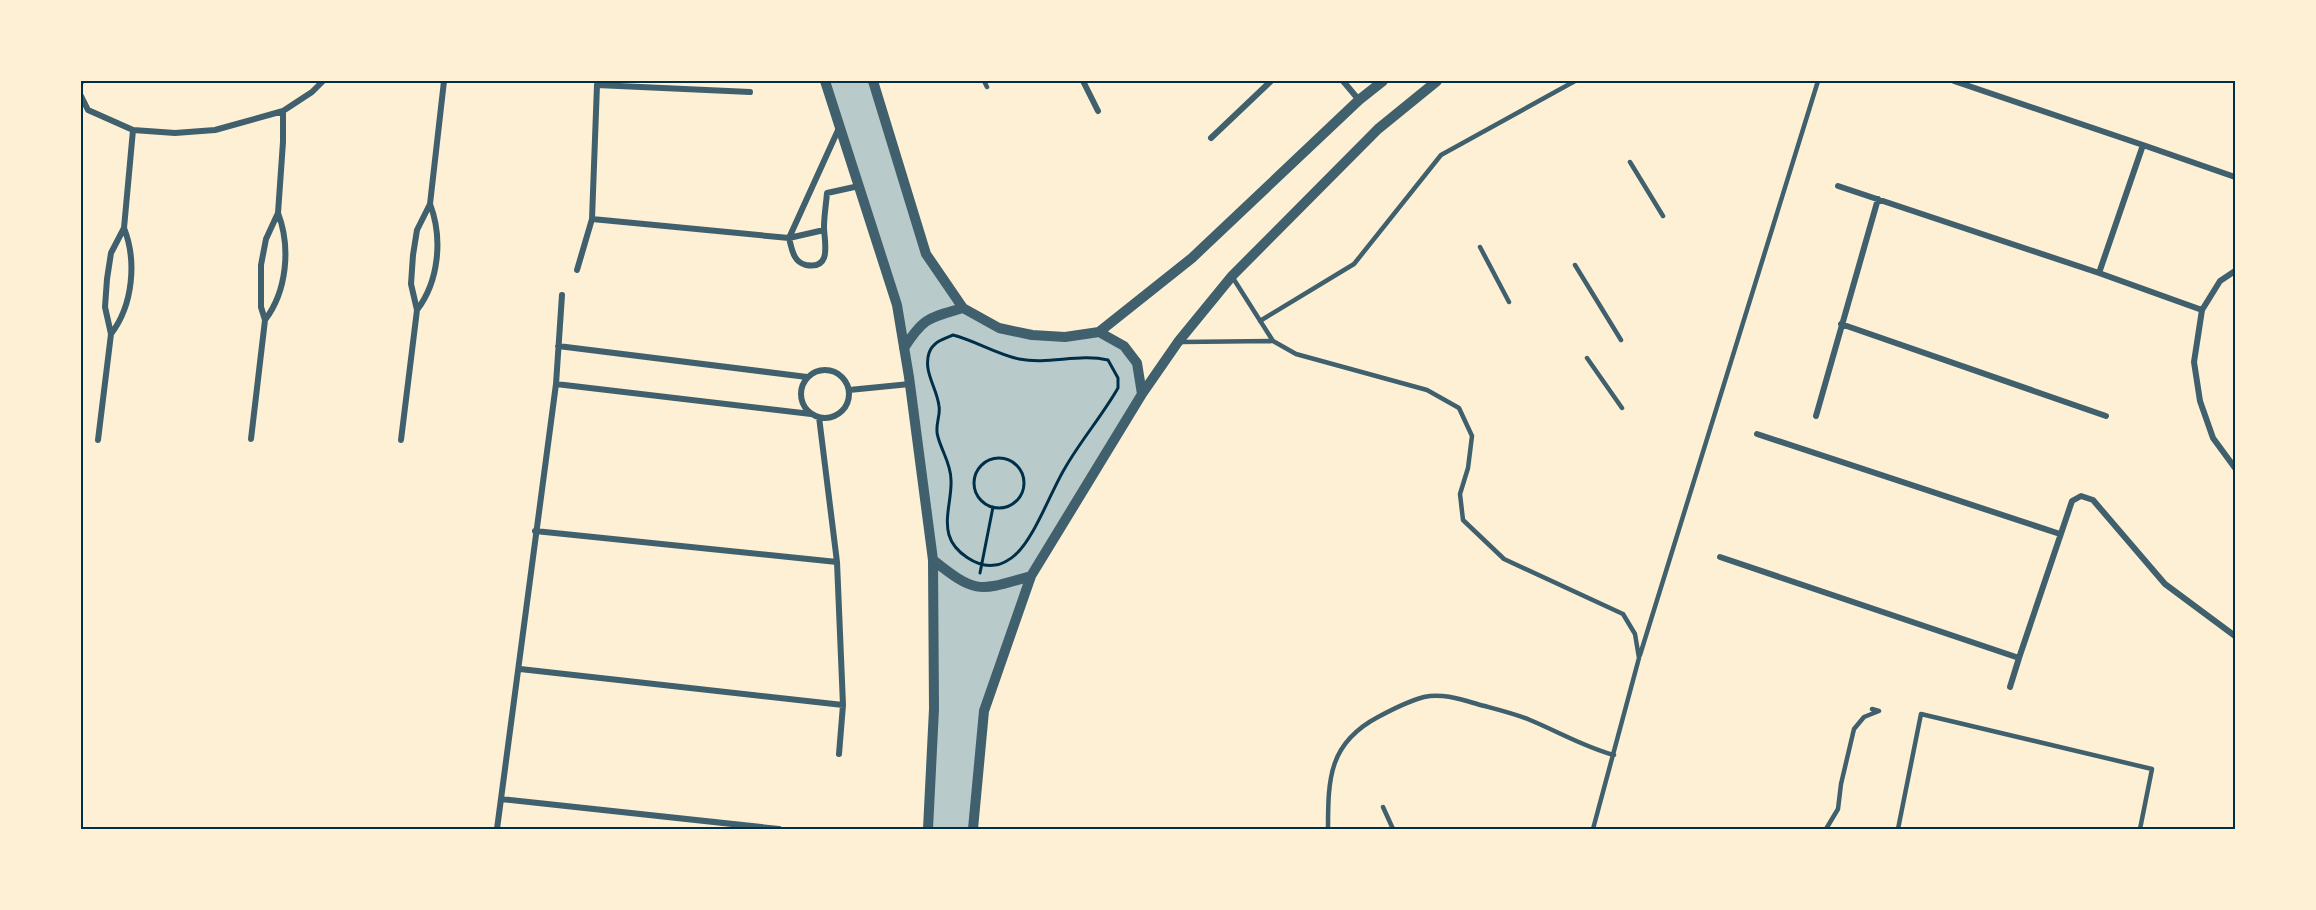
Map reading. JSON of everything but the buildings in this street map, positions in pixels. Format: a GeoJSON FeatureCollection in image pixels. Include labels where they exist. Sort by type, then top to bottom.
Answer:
{"type":"FeatureCollection","features":[{"type":"Feature","properties":{"kind":"street"},"geometry":{"type":"LineString","coordinates":[[81,96],[84,111],[133,130],[175,133],[215,130],[283,111],[312,92],[323,81]]}},
{"type":"Feature","properties":{"kind":"street"},"geometry":{"type":"LineString","coordinates":[[401,440],[417,310],[411,284],[413,255],[417,230],[430,204],[444,81]]}},
{"type":"Feature","properties":{"kind":"street"},"geometry":{"type":"LineString","coordinates":[[825,81],[897,305],[910,384],[933,560],[934,710],[928,829]]}},
{"type":"Feature","properties":{"kind":"street"},"geometry":{"type":"LineString","coordinates":[[873,81],[926,254],[963,308],[999,327],[1032,335],[1065,337],[1099,333],[1192,258],[1359,100],[1383,81]]}},
{"type":"Feature","properties":{"kind":"street"},"geometry":{"type":"LineString","coordinates":[[1083,81],[1098,111]]}},
{"type":"Feature","properties":{"kind":"street"},"geometry":{"type":"LineString","coordinates":[[1211,138],[1271,81]]}},
{"type":"Feature","properties":{"kind":"street"},"geometry":{"type":"LineString","coordinates":[[1343,81],[1359,100]]}},
{"type":"Feature","properties":{"kind":"street"},"geometry":{"type":"LineString","coordinates":[[973,829],[984,711],[1032,576],[1142,394],[1178,342],[1232,276],[1378,129],[1437,81]]}},
{"type":"Feature","properties":{"kind":"street"},"geometry":{"type":"LineString","coordinates":[[1954,81],[2235,177]]}},
{"type":"Feature","properties":{"kind":"street"},"geometry":{"type":"LineString","coordinates":[[578,270],[592,219],[597,85],[750,92]]}},
{"type":"Feature","properties":{"kind":"street"},"geometry":{"type":"LineString","coordinates":[[265,320],[280,294],[284,266],[285,241],[278,213],[283,111]]}},
{"type":"Feature","properties":{"kind":"street"},"geometry":{"type":"LineString","coordinates":[[827,193],[824,230],[827,250],[822,261],[812,266],[801,264],[794,258],[789,238],[840,126]]}},
{"type":"Feature","properties":{"kind":"street"},"geometry":{"type":"LineString","coordinates":[[111,334],[120,322],[125,308],[130,280],[131,256],[124,228],[133,130]]}},
{"type":"Feature","properties":{"kind":"street"},"geometry":{"type":"LineString","coordinates":[[2099,273],[2143,145]]}},
{"type":"Feature","properties":{"kind":"street"},"geometry":{"type":"LineString","coordinates":[[810,192],[827,193],[860,186]]}},
{"type":"Feature","properties":{"kind":"street"},"geometry":{"type":"LineString","coordinates":[[1838,186],[2099,273],[2202,310]]}},
{"type":"Feature","properties":{"kind":"street"},"geometry":{"type":"LineString","coordinates":[[1816,416],[1878,199]]}},
{"type":"Feature","properties":{"kind":"street"},"geometry":{"type":"LineString","coordinates":[[417,310],[426,298],[431,285],[436,257],[437,232],[430,204]]}},
{"type":"Feature","properties":{"kind":"street"},"geometry":{"type":"LineString","coordinates":[[251,439],[265,320],[261,307],[261,265],[266,239],[278,213]]}},
{"type":"Feature","properties":{"kind":"street"},"geometry":{"type":"LineString","coordinates":[[592,219],[789,238],[824,230]]}},
{"type":"Feature","properties":{"kind":"street"},"geometry":{"type":"LineString","coordinates":[[98,440],[111,334],[105,307],[106,279],[111,253],[124,228]]}},
{"type":"Feature","properties":{"kind":"street"},"geometry":{"type":"LineString","coordinates":[[2235,271],[2220,281],[2202,310],[2194,362],[2200,401],[2213,438],[2235,468]]}},
{"type":"Feature","properties":{"kind":"street"},"geometry":{"type":"LineString","coordinates":[[498,829],[520,669],[535,531],[556,384],[562,295]]}},
{"type":"Feature","properties":{"kind":"street"},"geometry":{"type":"LineString","coordinates":[[904,348],[918,327],[927,319],[963,308]]}},
{"type":"Feature","properties":{"kind":"street"},"geometry":{"type":"LineString","coordinates":[[1841,324],[2106,416]]}},
{"type":"Feature","properties":{"kind":"street"},"geometry":{"type":"LineString","coordinates":[[1099,333],[1124,346],[1137,363],[1142,394]]}},
{"type":"Feature","properties":{"kind":"street"},"geometry":{"type":"LineString","coordinates":[[558,346],[807,377]]}},
{"type":"Feature","properties":{"kind":"street"},"geometry":{"type":"LineString","coordinates":[[556,384],[811,414],[827,418],[842,411],[847,404],[849,390],[845,380],[831,370],[814,372],[807,377],[800,392],[805,408],[811,414]]}},
{"type":"Feature","properties":{"kind":"street"},"geometry":{"type":"LineString","coordinates":[[849,390],[910,384]]}},
{"type":"Feature","properties":{"kind":"street"},"geometry":{"type":"LineString","coordinates":[[819,417],[837,562],[843,705],[839,754]]}},
{"type":"Feature","properties":{"kind":"street"},"geometry":{"type":"LineString","coordinates":[[1756,434],[2060,534]]}},
{"type":"Feature","properties":{"kind":"street"},"geometry":{"type":"LineString","coordinates":[[2010,687],[2072,501],[2081,496],[2093,500],[2165,584],[2235,636]]}},
{"type":"Feature","properties":{"kind":"street"},"geometry":{"type":"LineString","coordinates":[[535,531],[837,562]]}},
{"type":"Feature","properties":{"kind":"street"},"geometry":{"type":"LineString","coordinates":[[1720,558],[2019,658]]}},
{"type":"Feature","properties":{"kind":"street"},"geometry":{"type":"LineString","coordinates":[[933,560],[961,582],[978,588],[995,587],[1032,576]]}},
{"type":"Feature","properties":{"kind":"street"},"geometry":{"type":"LineString","coordinates":[[520,669],[843,705]]}},
{"type":"Feature","properties":{"kind":"street"},"geometry":{"type":"LineString","coordinates":[[501,799],[779,829]]}},
{"type":"Feature","properties":{"kind":"lane"},"geometry":{"type":"LineString","coordinates":[[1260,321],[1353,264],[1441,155],[1575,81]]}},
{"type":"Feature","properties":{"kind":"lane"},"geometry":{"type":"LineString","coordinates":[[1593,829],[1639,658],[1818,81]]}},
{"type":"Feature","properties":{"kind":"lane"},"geometry":{"type":"LineString","coordinates":[[1630,162],[1663,216]]}},
{"type":"Feature","properties":{"kind":"lane"},"geometry":{"type":"LineString","coordinates":[[1480,247],[1509,302]]}},
{"type":"Feature","properties":{"kind":"lane"},"geometry":{"type":"LineString","coordinates":[[1575,265],[1621,340]]}},
{"type":"Feature","properties":{"kind":"lane"},"geometry":{"type":"LineString","coordinates":[[1232,276],[1273,341],[1296,354],[1427,390],[1459,408],[1472,436],[1468,468],[1460,494],[1463,520],[1504,559],[1623,614],[1635,634],[1639,658]]}},
{"type":"Feature","properties":{"kind":"lane"},"geometry":{"type":"LineString","coordinates":[[1178,342],[1273,341]]}},
{"type":"Feature","properties":{"kind":"lane"},"geometry":{"type":"LineString","coordinates":[[1587,358],[1622,408]]}},
{"type":"Feature","properties":{"kind":"lane"},"geometry":{"type":"LineString","coordinates":[[1328,829],[1328,789],[1340,750],[1349,737],[1361,726],[1403,704],[1425,696],[1444,695],[1519,717],[1589,748],[1614,755]]}},
{"type":"Feature","properties":{"kind":"lane"},"geometry":{"type":"LineString","coordinates":[[1826,829],[1838,809],[1841,784],[1854,729],[1864,717],[1879,711],[1872,709]]}},
{"type":"Feature","properties":{"kind":"lane"},"geometry":{"type":"LineString","coordinates":[[1898,829],[1921,714],[2152,769],[2140,829]]}},
{"type":"Feature","properties":{"kind":"lane"},"geometry":{"type":"LineString","coordinates":[[1383,807],[1393,829]]}},
{"type":"Feature","properties":{"kind":"path"},"geometry":{"type":"LineString","coordinates":[[953,335],[970,339],[992,350],[1020,359],[1046,361],[1093,356],[1108,360],[1118,378],[1118,388],[1064,470],[1031,534],[1016,555],[996,566],[982,565],[957,549],[949,535],[951,480],[947,455],[937,436],[936,421],[940,409],[937,393],[929,377],[929,352],[937,341],[953,335]]}},
{"type":"Feature","properties":{"kind":"path"},"geometry":{"type":"LineString","coordinates":[[997,458],[1006,459],[1020,469],[1024,477],[1024,488],[1020,497],[1013,504],[993,507],[984,503],[977,495],[974,485],[975,475],[988,461],[997,458]]}},
{"type":"Feature","properties":{"kind":"path"},"geometry":{"type":"LineString","coordinates":[[978,588],[993,507]]}},
{"type":"Feature","properties":{"kind":"shaded area"},"geometry":{"type":"Polygon","coordinates":[[[825,81],[873,81],[926,254],[963,308],[999,328],[1032,335],[1099,332],[1137,363],[1142,394],[1031,576],[984,711],[973,829],[928,829],[933,560],[897,305],[825,81]]]}}]}
